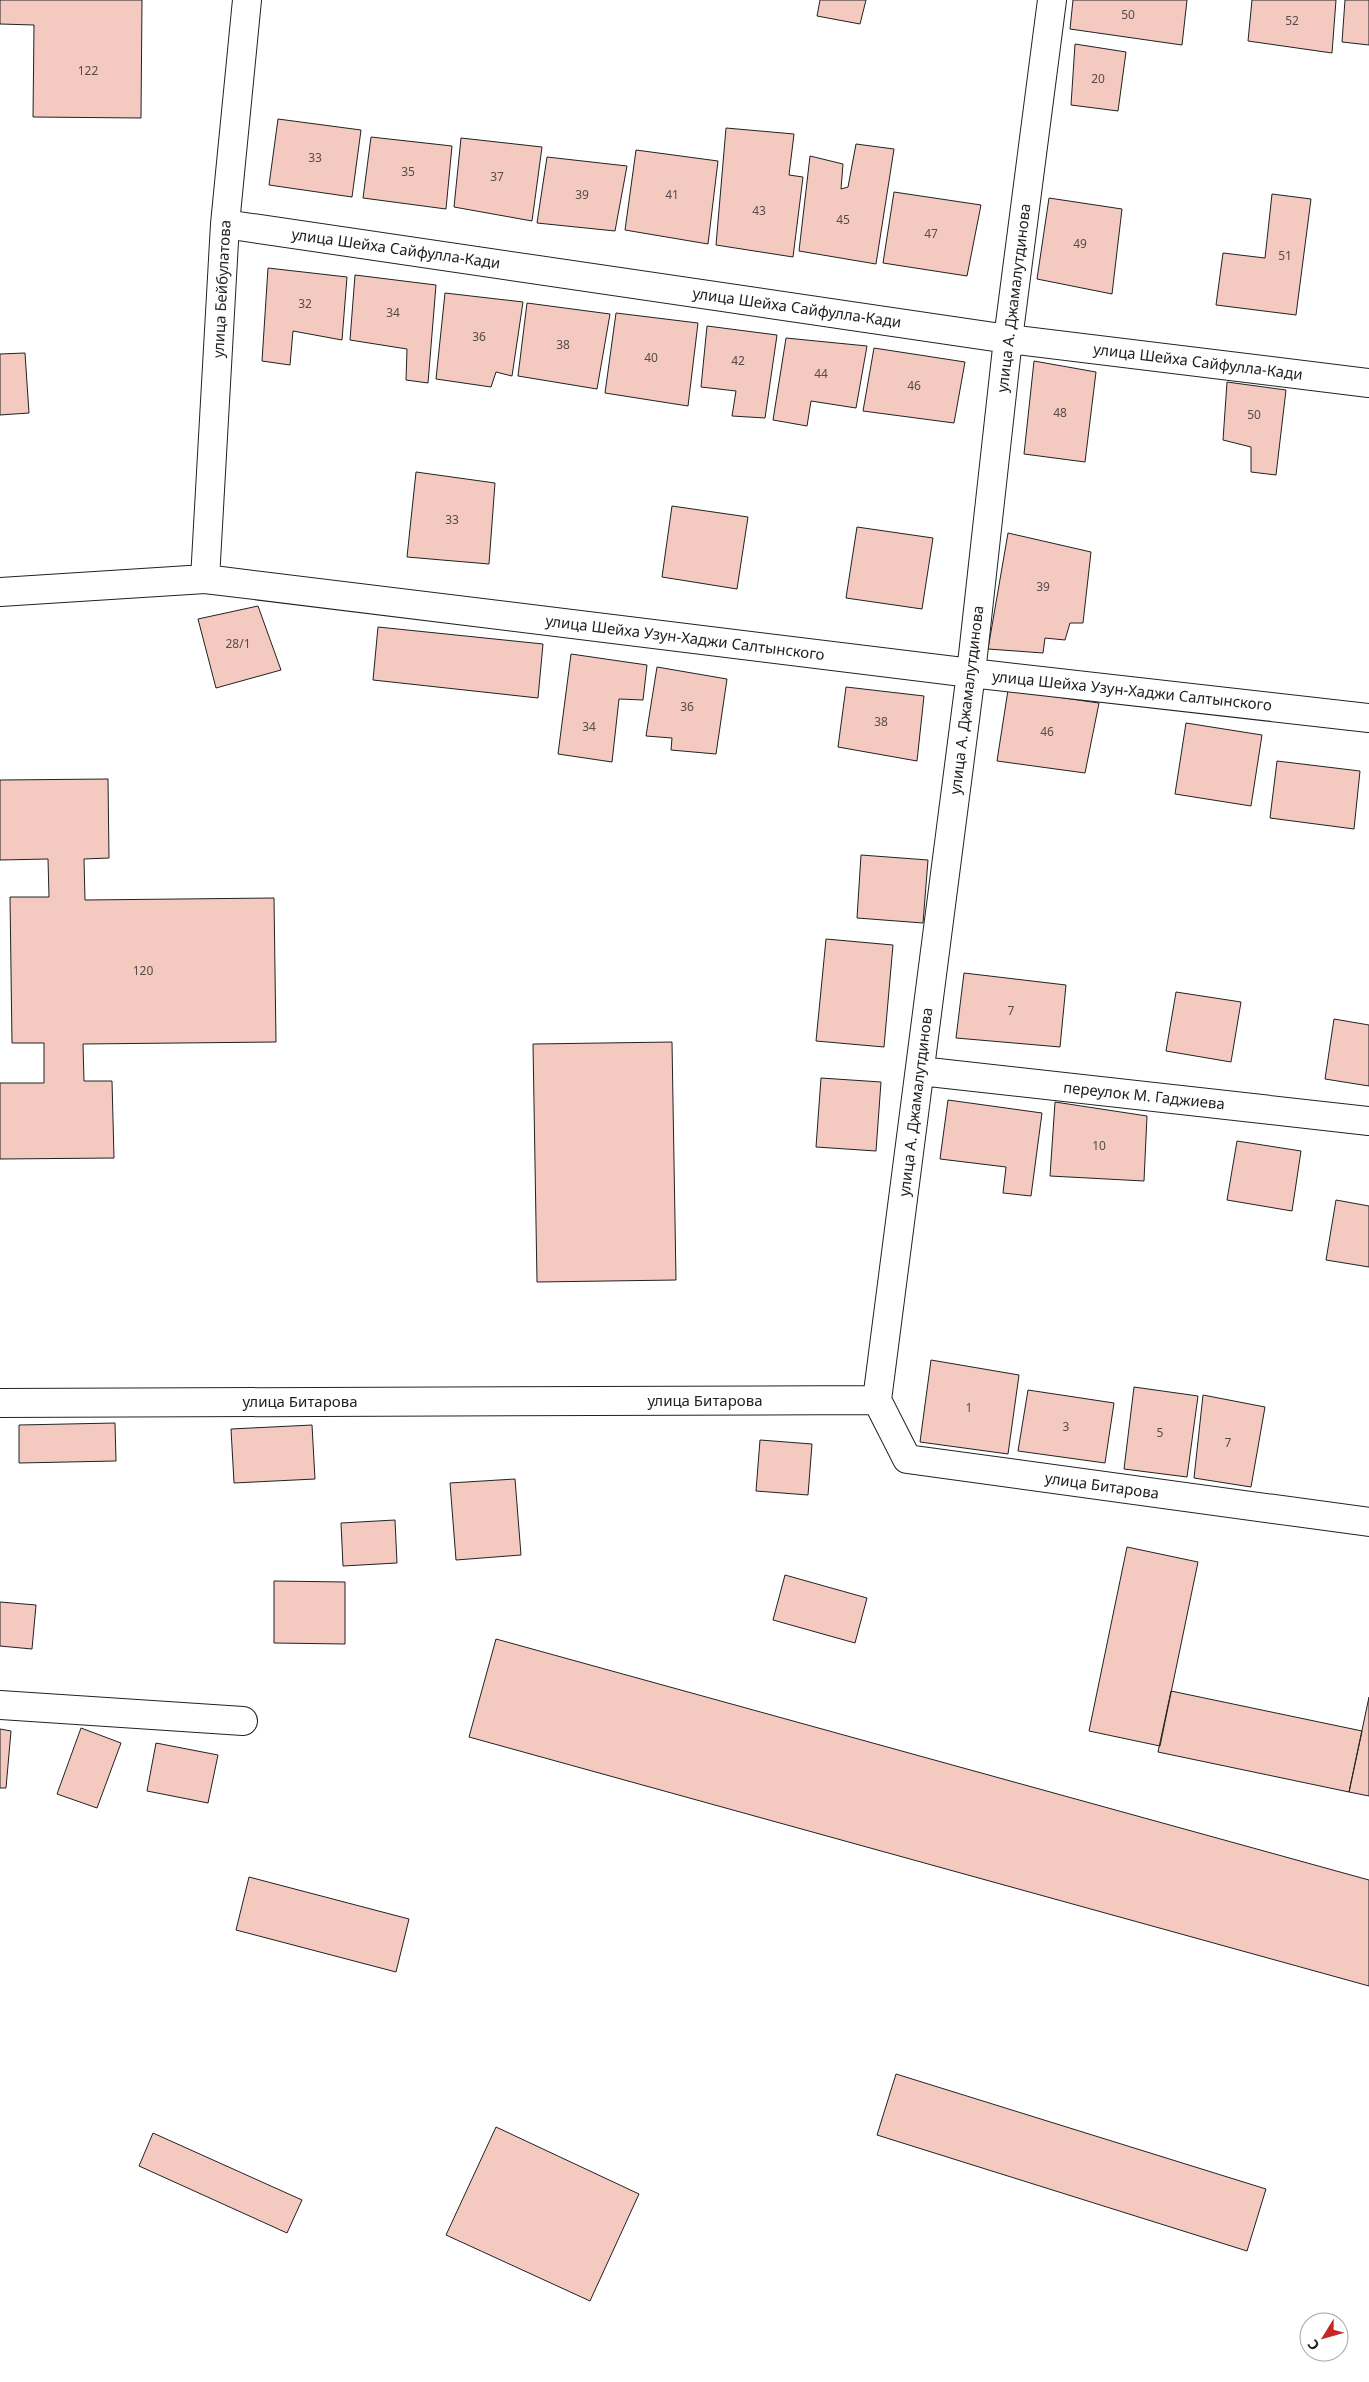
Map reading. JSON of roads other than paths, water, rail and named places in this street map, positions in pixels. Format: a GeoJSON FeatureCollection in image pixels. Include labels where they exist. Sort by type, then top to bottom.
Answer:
{"type":"FeatureCollection","features":[{"type":"Feature","properties":{"kind":"street","name":"улица Бейбулатова"},"geometry":{"type":"LineString","coordinates":[[205,579],[225,224],[247,0]]}},
{"type":"Feature","properties":{"kind":"street","name":"улица А. Джамалутдинова"},"geometry":{"type":"LineString","coordinates":[[877,1400],[971,673],[1008,339],[1052,0]]}},
{"type":"Feature","properties":{"kind":"street","name":"улица Шейха Сайфулла-Кади"},"geometry":{"type":"LineString","coordinates":[[225,224],[1008,339],[1369,383]]}},
{"type":"Feature","properties":{"kind":"street","name":"улица Шейха Узун-Хаджи Салтынского"},"geometry":{"type":"LineString","coordinates":[[0,592],[205,579],[971,673],[1369,718]]}},
{"type":"Feature","properties":{"kind":"street","name":"переулок М. Гаджиева"},"geometry":{"type":"LineString","coordinates":[[920,1070],[1369,1121]]}},
{"type":"Feature","properties":{"kind":"street","name":"улица Битарова"},"geometry":{"type":"LineString","coordinates":[[0,1404],[877,1400],[907,1459],[1369,1522]]}},
{"type":"Feature","properties":{"kind":"street"},"geometry":{"type":"LineString","coordinates":[[0,1705],[243,1721]]}}]}
